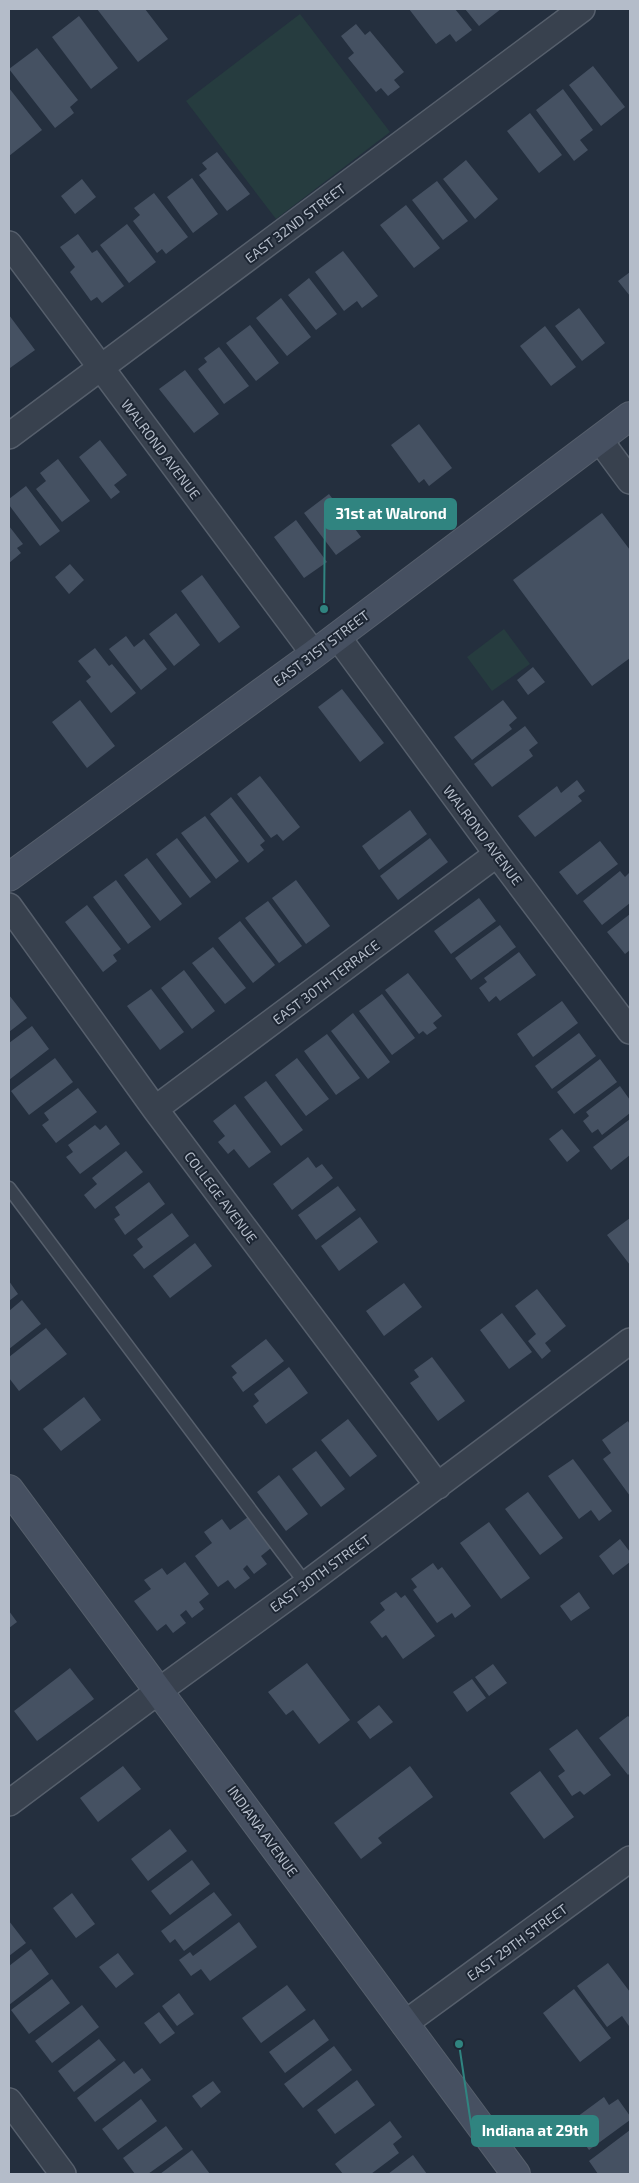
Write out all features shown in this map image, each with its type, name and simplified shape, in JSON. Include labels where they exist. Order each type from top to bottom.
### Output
[{"type":"street","name":"EAST 32ND STREET","points":[[9,436],[582,9]]},
{"type":"street","name":"WALROND AVENUE","points":[[9,244],[314,654]]},
{"type":"street","name":"EAST 31ST STREET","points":[[9,877],[314,654],[630,416]]},
{"type":"street","points":[[599,439],[630,481]]},
{"type":"street","name":"WALROND AVENUE","points":[[337,636],[630,1031]]},
{"type":"street","name":"EAST 30TH TERRACE","points":[[154,1109],[497,854]]},
{"type":"street","name":"COLLEGE AVENUE","points":[[9,906],[154,1109],[438,1486]]},
{"type":"street","name":"EAST 30TH STREET","points":[[9,1803],[438,1486],[630,1341]]},
{"type":"street","name":"INDIANA AVENUE","points":[[9,1489],[160,1690],[516,2174]]},
{"type":"street","name":"EAST 29TH STREET","points":[[404,2024],[630,1859]]},
{"type":"street","points":[[9,2101],[63,2174]]},
{"type":"lane","points":[[9,1188],[306,1584]]},
{"type":"green space","points":[[300,14],[390,132],[276,219],[186,101]]},
{"type":"green space","points":[[504,629],[530,664],[492,691],[467,657]]},
{"type":"building","points":[[97,9],[145,9],[168,39],[138,62]]},
{"type":"building","points":[[409,9],[455,9],[472,30],[456,42],[450,34],[436,44]]},
{"type":"building","points":[[465,9],[501,9],[479,26]]},
{"type":"building","points":[[79,16],[118,68],[91,89],[52,37]]},
{"type":"building","points":[[356,24],[365,35],[370,31],[404,72],[394,80],[400,87],[388,96],[381,88],[376,92],[348,58],[354,53],[341,36]]},
{"type":"building","points":[[37,48],[78,100],[70,107],[74,113],[55,128],[9,69]]},
{"type":"building","points":[[593,66],[625,107],[601,126],[569,85]]},
{"type":"building","points":[[9,88],[42,130],[9,156]]},
{"type":"building","points":[[563,89],[593,130],[580,140],[588,150],[574,161],[536,110]]},
{"type":"building","points":[[530,113],[562,155],[539,173],[507,131]]},
{"type":"building","points":[[217,152],[250,194],[227,211],[199,175],[207,169],[202,163]]},
{"type":"building","points":[[466,160],[498,199],[475,219],[443,179]]},
{"type":"building","points":[[192,178],[218,214],[193,233],[167,197]]},
{"type":"building","points":[[82,179],[96,197],[75,214],[61,196]]},
{"type":"building","points":[[437,181],[468,221],[443,240],[412,200]]},
{"type":"building","points":[[154,193],[188,237],[166,254],[162,249],[157,253],[133,221],[140,215],[134,208]]},
{"type":"building","points":[[406,205],[440,248],[414,268],[380,225]]},
{"type":"building","points":[[127,224],[156,262],[129,283],[100,245]]},
{"type":"building","points":[[78,234],[92,253],[97,250],[124,286],[102,303],[97,297],[91,301],[70,272],[75,267],[60,247]]},
{"type":"building","points":[[343,251],[378,296],[362,308],[357,301],[344,311],[315,272]]},
{"type":"building","points":[[630,272],[630,296],[618,281]]},
{"type":"building","points":[[309,278],[337,314],[316,330],[288,295]]},
{"type":"building","points":[[281,298],[311,337],[287,356],[256,318]]},
{"type":"building","points":[[579,308],[605,343],[582,361],[555,326]]},
{"type":"building","points":[[9,315],[35,350],[10,368],[9,366]]},
{"type":"building","points":[[250,325],[279,363],[256,381],[226,343]]},
{"type":"building","points":[[545,326],[576,367],[551,386],[520,346]]},
{"type":"building","points":[[219,347],[249,386],[224,404],[198,369],[207,362],[204,358]]},
{"type":"building","points":[[185,370],[219,414],[194,433],[159,389]]},
{"type":"building","points":[[419,424],[452,468],[429,486],[424,479],[419,483],[391,445]]},
{"type":"building","points":[[100,440],[127,475],[114,485],[120,492],[111,499],[79,457]]},
{"type":"building","points":[[58,459],[90,501],[62,522],[36,489],[46,481],[40,473]]},
{"type":"building","points":[[26,486],[60,531],[40,546],[9,505],[9,499]]},
{"type":"building","points":[[329,494],[361,537],[336,555],[304,513]]},
{"type":"building","points":[[602,513],[630,550],[630,658],[592,686],[513,580]]},
{"type":"building","points":[[296,520],[327,562],[304,578],[274,537]]},
{"type":"building","points":[[9,526],[23,544],[17,548],[21,553],[9,563]]},
{"type":"building","points":[[70,564],[84,580],[69,594],[55,577]]},
{"type":"building","points":[[202,575],[240,627],[219,643],[181,591]]},
{"type":"building","points":[[176,613],[200,645],[174,666],[149,634]]},
{"type":"building","points":[[126,636],[134,647],[144,639],[167,669],[141,690],[109,649]]},
{"type":"building","points":[[95,648],[109,666],[112,664],[136,693],[111,713],[86,681],[91,677],[78,661]]},
{"type":"building","points":[[533,667],[545,682],[528,695],[517,680]]},
{"type":"building","points":[[342,689],[384,743],[360,762],[318,707]]},
{"type":"building","points":[[80,700],[115,746],[87,768],[52,722]]},
{"type":"building","points":[[503,700],[517,718],[509,725],[512,729],[472,760],[454,737]]},
{"type":"building","points":[[525,726],[538,743],[529,750],[533,756],[492,787],[474,764]]},
{"type":"building","points":[[260,776],[300,827],[283,841],[277,834],[271,838],[237,794]]},
{"type":"building","points":[[577,780],[585,791],[578,796],[582,801],[535,837],[518,816],[557,786],[561,793]]},
{"type":"building","points":[[231,797],[265,841],[260,845],[264,850],[248,863],[210,814]]},
{"type":"building","points":[[410,810],[427,834],[379,870],[362,846]]},
{"type":"building","points":[[205,816],[239,861],[216,879],[181,833]]},
{"type":"building","points":[[177,838],[211,882],[190,898],[156,854]]},
{"type":"building","points":[[430,838],[448,862],[398,900],[380,876]]},
{"type":"building","points":[[600,841],[618,864],[577,895],[559,872]]},
{"type":"building","points":[[147,858],[182,904],[160,921],[124,875]]},
{"type":"building","points":[[620,871],[625,877],[630,874],[630,903],[602,925],[583,901]]},
{"type":"building","points":[[116,880],[151,927],[128,944],[93,897]]},
{"type":"building","points":[[296,880],[330,926],[306,944],[272,898]]},
{"type":"building","points":[[479,898],[496,921],[451,954],[434,931]]},
{"type":"building","points":[[268,901],[302,946],[279,963],[245,918]]},
{"type":"building","points":[[87,905],[121,949],[113,955],[117,961],[103,972],[65,922]]},
{"type":"building","points":[[630,914],[630,950],[625,954],[607,932]]},
{"type":"building","points":[[240,921],[275,965],[253,983],[218,938]]},
{"type":"building","points":[[500,925],[516,947],[471,980],[455,958]]},
{"type":"building","points":[[213,947],[246,988],[225,1004],[192,963]]},
{"type":"building","points":[[519,952],[536,975],[500,1001],[496,996],[489,1002],[479,988],[487,982],[484,978]]},
{"type":"building","points":[[184,970],[215,1011],[192,1029],[161,988]]},
{"type":"building","points":[[408,973],[442,1016],[433,1023],[437,1028],[427,1035],[423,1031],[419,1034],[385,990]]},
{"type":"building","points":[[151,989],[184,1032],[160,1050],[127,1006]]},
{"type":"building","points":[[382,994],[415,1038],[392,1055],[359,1011]]},
{"type":"building","points":[[9,995],[27,1018],[9,1032]]},
{"type":"building","points":[[562,1001],[578,1023],[533,1057],[517,1034]]},
{"type":"building","points":[[353,1013],[390,1062],[368,1079],[331,1031]]},
{"type":"building","points":[[32,1026],[49,1049],[9,1080],[9,1043]]},
{"type":"building","points":[[579,1033],[596,1056],[552,1089],[535,1066]]},
{"type":"building","points":[[327,1034],[360,1078],[336,1095],[304,1051]]},
{"type":"building","points":[[55,1058],[73,1082],[29,1115],[11,1091]]},
{"type":"building","points":[[297,1058],[329,1099],[306,1116],[275,1075]]},
{"type":"building","points":[[600,1059],[617,1082],[574,1114],[557,1092]]},
{"type":"building","points":[[266,1081],[303,1130],[281,1146],[244,1097]]},
{"type":"building","points":[[620,1086],[630,1100],[630,1113],[602,1135],[598,1129],[592,1133],[583,1121],[589,1116],[586,1112]]},
{"type":"building","points":[[78,1088],[97,1112],[56,1143],[42,1125],[49,1120],[44,1113]]},
{"type":"building","points":[[235,1104],[271,1152],[249,1168],[234,1149],[228,1154],[218,1142],[225,1136],[213,1121]]},
{"type":"building","points":[[630,1119],[630,1155],[611,1170],[593,1147]]},
{"type":"building","points":[[95,1125],[100,1130],[106,1125],[120,1144],[80,1174],[66,1157],[73,1152],[68,1145]]},
{"type":"building","points":[[562,1129],[580,1151],[567,1162],[549,1139]]},
{"type":"building","points":[[126,1151],[143,1172],[95,1209],[84,1195],[97,1184],[92,1178]]},
{"type":"building","points":[[308,1157],[316,1168],[322,1164],[333,1178],[292,1210],[273,1184]]},
{"type":"building","points":[[149,1182],[165,1204],[125,1235],[114,1219],[120,1215],[115,1207]]},
{"type":"building","points":[[338,1186],[356,1210],[316,1240],[298,1215]]},
{"type":"building","points":[[172,1213],[189,1236],[144,1269],[133,1255],[143,1247],[137,1239]]},
{"type":"building","points":[[360,1217],[378,1242],[339,1271],[321,1246]]},
{"type":"building","points":[[630,1218],[630,1265],[607,1235]]},
{"type":"building","points":[[195,1243],[212,1266],[170,1298],[153,1276]]},
{"type":"building","points":[[9,1281],[18,1294],[9,1301]]},
{"type":"building","points":[[404,1283],[422,1307],[384,1336],[366,1311]]},
{"type":"building","points":[[537,1289],[566,1326],[545,1343],[551,1351],[542,1359],[528,1341],[536,1334],[515,1306]]},
{"type":"building","points":[[22,1300],[41,1324],[9,1349],[9,1311]]},
{"type":"building","points":[[502,1313],[532,1352],[509,1369],[480,1330]]},
{"type":"building","points":[[46,1328],[67,1354],[19,1391],[9,1378],[9,1357]]},
{"type":"building","points":[[266,1339],[284,1361],[243,1392],[232,1377],[237,1373],[231,1366]]},
{"type":"building","points":[[432,1357],[465,1401],[438,1421],[410,1383],[419,1377],[414,1370]]},
{"type":"building","points":[[289,1367],[308,1393],[266,1424],[253,1406],[259,1401],[254,1394]]},
{"type":"building","points":[[84,1397],[101,1420],[61,1451],[43,1429]]},
{"type":"building","points":[[348,1419],[377,1456],[350,1477],[321,1440]]},
{"type":"building","points":[[628,1421],[630,1425],[630,1496],[603,1459],[611,1453],[602,1440]]},
{"type":"building","points":[[316,1451],[345,1489],[321,1507],[292,1469]]},
{"type":"building","points":[[573,1459],[612,1511],[599,1521],[591,1510],[579,1519],[548,1476]]},
{"type":"building","points":[[279,1475],[308,1514],[286,1531],[257,1492]]},
{"type":"building","points":[[528,1492],[563,1538],[540,1555],[505,1509]]},
{"type":"building","points":[[248,1517],[271,1548],[261,1556],[267,1564],[254,1574],[247,1565],[243,1569],[250,1578],[235,1589],[228,1580],[218,1587],[195,1556],[212,1543],[204,1532],[222,1519],[230,1530]]},
{"type":"building","points":[[489,1522],[530,1578],[501,1599],[460,1543]]},
{"type":"building","points":[[620,1539],[630,1552],[630,1562],[613,1575],[599,1556]]},
{"type":"building","points":[[185,1562],[209,1594],[199,1602],[204,1609],[192,1618],[186,1610],[180,1615],[186,1623],[173,1633],[166,1624],[157,1631],[134,1601],[151,1589],[144,1580],[162,1568],[167,1575]]},
{"type":"building","points":[[433,1563],[438,1570],[442,1567],[471,1606],[455,1618],[452,1613],[437,1623],[413,1590],[417,1587],[411,1579]]},
{"type":"building","points":[[396,1592],[401,1598],[405,1595],[435,1636],[403,1659],[386,1635],[382,1638],[370,1622],[385,1610],[380,1603]]},
{"type":"building","points":[[579,1592],[590,1608],[571,1621],[560,1606]]},
{"type":"building","points":[[9,1611],[17,1622],[9,1628]]},
{"type":"building","points":[[307,1663],[350,1720],[319,1744],[293,1710],[286,1715],[268,1692]]},
{"type":"building","points":[[493,1664],[507,1683],[489,1696],[475,1677]]},
{"type":"building","points":[[70,1668],[94,1699],[37,1741],[14,1711]]},
{"type":"building","points":[[472,1679],[486,1698],[467,1712],[453,1692]]},
{"type":"building","points":[[379,1705],[393,1722],[370,1739],[357,1722]]},
{"type":"building","points":[[628,1716],[630,1718],[630,1773],[628,1775],[599,1738]]},
{"type":"building","points":[[577,1729],[611,1775],[584,1795],[580,1791],[572,1796],[558,1776],[565,1771],[549,1749]]},
{"type":"building","points":[[123,1766],[141,1789],[98,1822],[80,1798]]},
{"type":"building","points":[[410,1766],[433,1797],[378,1838],[382,1843],[361,1859],[334,1823]]},
{"type":"building","points":[[540,1771],[574,1817],[544,1839],[510,1793]]},
{"type":"building","points":[[170,1829],[187,1851],[148,1881],[131,1859]]},
{"type":"building","points":[[192,1860],[210,1884],[170,1915],[151,1891]]},
{"type":"building","points":[[214,1892],[232,1915],[184,1951],[175,1939],[170,1943],[161,1931]]},
{"type":"building","points":[[72,1893],[95,1924],[76,1938],[53,1908]]},
{"type":"building","points":[[9,1921],[26,1943],[9,1956]]},
{"type":"building","points":[[239,1922],[257,1947],[210,1981],[201,1969],[191,1976],[179,1960],[190,1952],[193,1956]]},
{"type":"building","points":[[31,1949],[49,1974],[9,2005],[9,1966]]},
{"type":"building","points":[[118,1953],[134,1974],[116,1988],[99,1967]]},
{"type":"building","points":[[608,1963],[630,1992],[629,2026],[622,2016],[607,2027],[577,1986]]},
{"type":"building","points":[[52,1979],[70,2003],[29,2034],[11,2010]]},
{"type":"building","points":[[287,1985],[306,2010],[261,2043],[242,2018]]},
{"type":"building","points":[[574,1989],[611,2038],[580,2062],[543,2013]]},
{"type":"building","points":[[179,1993],[194,2014],[177,2026],[162,2006]]},
{"type":"building","points":[[82,2005],[99,2027],[52,2063],[35,2041]]},
{"type":"building","points":[[159,2012],[175,2033],[160,2044],[144,2023]]},
{"type":"building","points":[[314,2019],[329,2040],[285,2073],[269,2052]]},
{"type":"building","points":[[99,2039],[116,2060],[74,2092],[58,2071]]},
{"type":"building","points":[[334,2046],[352,2070],[303,2108],[284,2084]]},
{"type":"building","points":[[124,2061],[134,2074],[142,2068],[151,2080],[95,2122],[77,2098]]},
{"type":"building","points":[[357,2080],[375,2105],[335,2134],[317,2110]]},
{"type":"building","points":[[213,2081],[221,2092],[201,2108],[192,2096]]},
{"type":"building","points":[[604,2097],[609,2105],[618,2099],[630,2116],[630,2120],[589,2150],[581,2139],[573,2144],[562,2128]]},
{"type":"building","points":[[141,2099],[157,2121],[118,2150],[102,2129]]},
{"type":"building","points":[[390,2121],[402,2137],[393,2144],[399,2153],[371,2174],[343,2174],[335,2164]]},
{"type":"building","points":[[166,2126],[183,2149],[148,2174],[135,2174],[123,2158]]},
{"type":"building","points":[[630,2130],[630,2174],[598,2174],[589,2161]]},
{"type":"building","points":[[192,2150],[210,2174],[160,2174]]},
{"type":"building","points":[[413,2155],[427,2174],[388,2174]]},
{"type":"place","name":"31st at Walrond","points":[[324,609]]},
{"type":"place","name":"Indiana at 29th","points":[[459,2044]]}]
